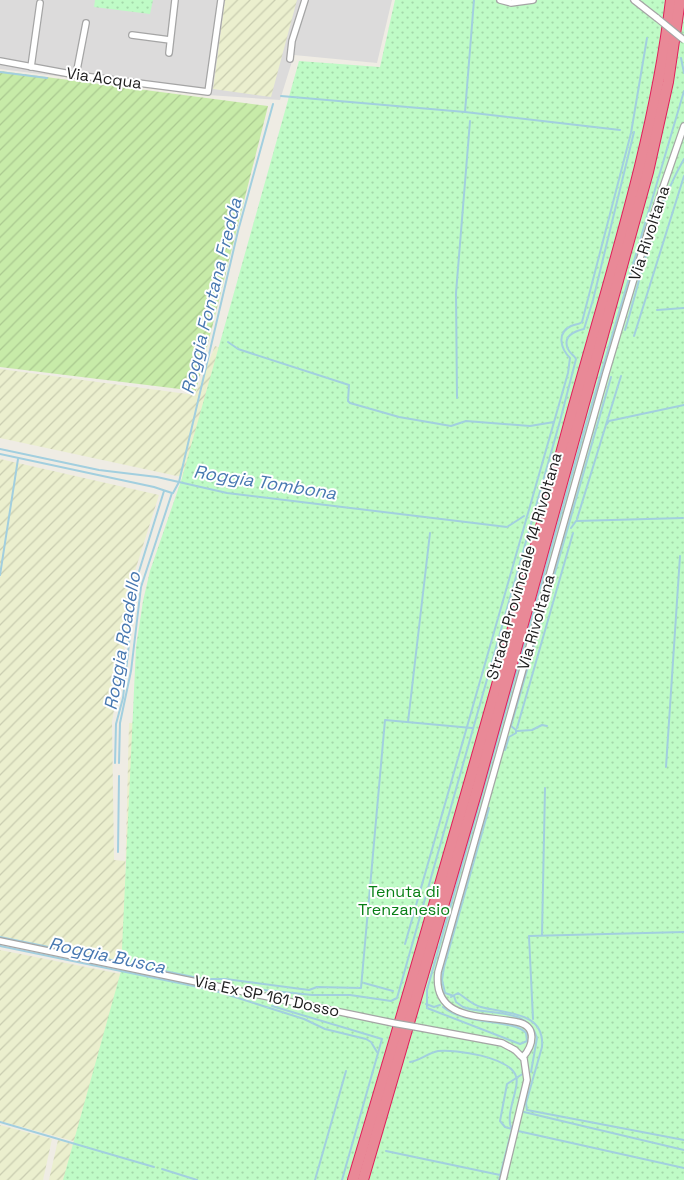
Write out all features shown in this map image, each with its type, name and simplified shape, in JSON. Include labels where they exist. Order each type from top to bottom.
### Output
[{"type":"highway","points":[[617,254],[625,207],[648,108],[665,0]]},
{"type":"highway","name":"Strada Provinciale 14 Rivoltana","points":[[372,1134],[617,254],[648,135],[671,0]]},
{"type":"highway","name":"Strada Provinciale 14 Rivoltana","points":[[372,1134],[480,781],[644,187],[661,117],[680,0]]},
{"type":"highway","points":[[353,1180],[372,1134]]},
{"type":"highway","points":[[363,1180],[372,1134]]},
{"type":"street","points":[[168,53],[175,0]]},
{"type":"street","name":"Via Acqua","points":[[0,61],[76,75],[208,92],[221,0]]},
{"type":"street","points":[[290,59],[292,41],[304,0]]},
{"type":"street","points":[[500,0],[512,3],[533,0]]},
{"type":"street","points":[[634,0],[684,40]]},
{"type":"street","points":[[31,67],[40,3]]},
{"type":"street","points":[[76,75],[86,23]]},
{"type":"street","points":[[132,35],[170,40]]},
{"type":"street","name":"Via Rivoltana","points":[[523,1057],[533,1043],[532,1035],[526,1026],[517,1022],[469,1016],[456,1011],[444,1001],[440,993],[438,970],[625,307],[649,228],[684,126]]},
{"type":"street","name":"Via Ex SP 161 Dosso","points":[[0,941],[416,1028],[502,1043],[523,1057]]},
{"type":"street","points":[[503,1180],[527,1080],[523,1057]]},
{"type":"shaded area","points":[[0,0],[392,0],[377,63],[294,55],[280,100],[208,95],[0,69]]},
{"type":"green space","points":[[95,0],[153,0],[150,14],[94,7]]},
{"type":"green space","points":[[225,0],[297,0],[271,97],[213,89]]},
{"type":"green space","name":"Tenuta di Trenzanesio","points":[[395,0],[684,0],[684,1180],[63,1180],[121,971],[136,647],[150,571],[182,478],[299,61],[380,67]]},
{"type":"green space","points":[[0,71],[268,106],[196,391],[0,367]]},
{"type":"green space","points":[[215,346],[339,395],[447,509],[177,476],[0,438],[0,369],[195,395]]},
{"type":"green space","points":[[0,459],[159,495],[135,571],[133,597],[112,722],[114,860],[125,861],[125,885],[129,723],[464,733],[212,980],[0,937]]},
{"type":"green space","points":[[0,950],[207,991],[154,1163],[0,1121]]},
{"type":"green space","points":[[0,1125],[52,1139],[43,1180],[0,1180]]},
{"type":"green space","points":[[58,1140],[153,1168],[150,1180],[49,1180]]},
{"type":"waterway","points":[[465,112],[474,0]]},
{"type":"waterway","points":[[405,944],[568,373],[570,358],[562,346],[563,333],[571,326],[582,322],[631,133],[647,38]]},
{"type":"waterway","points":[[681,58],[684,73]]},
{"type":"waterway","points":[[0,72],[47,78]]},
{"type":"waterway","points":[[443,1007],[464,1017],[520,1029],[526,1033],[527,1041],[520,1044],[427,1008],[427,990],[585,428],[684,91]]},
{"type":"waterway","points":[[281,96],[465,112],[620,130]]},
{"type":"waterway","name":"Roggia Fontana Fredda","points":[[173,493],[179,482],[238,231],[273,104]]},
{"type":"waterway","points":[[457,398],[456,293],[470,121]]},
{"type":"waterway","points":[[253,989],[312,995],[350,995],[391,1001],[397,998],[560,421],[576,359],[569,351],[568,337],[584,329],[593,300],[634,132]]},
{"type":"waterway","points":[[625,330],[657,221],[684,159]]},
{"type":"waterway","points":[[634,336],[684,176]]},
{"type":"waterway","points":[[657,310],[684,308]]},
{"type":"waterway","points":[[228,342],[238,349],[349,385],[348,401],[350,403],[399,417],[451,426],[466,421],[530,426],[554,422]]},
{"type":"waterway","points":[[577,519],[621,376]]},
{"type":"waterway","points":[[505,750],[509,737],[516,733],[516,730],[511,726],[611,377]]},
{"type":"waterway","points":[[607,424],[609,421],[684,405]]},
{"type":"waterway","name":"Roggia Tombona","points":[[0,449],[99,470],[157,477],[227,493],[507,527],[524,516]]},
{"type":"waterway","name":"Roggia Roadello","points":[[0,454],[154,487],[172,493],[141,587],[131,671],[120,723],[119,763]]},
{"type":"waterway","points":[[0,575],[18,459]]},
{"type":"waterway","points":[[115,763],[116,724],[123,698],[136,581],[164,491]]},
{"type":"waterway","name":"Roggia Tombona","points":[[571,528],[576,521],[683,518]]},
{"type":"waterway","points":[[408,722],[430,533]]},
{"type":"waterway","points":[[517,728],[573,533]]},
{"type":"waterway","points":[[666,767],[680,556]]},
{"type":"waterway","points":[[82,954],[203,979],[226,979],[309,990],[317,987],[361,988],[385,720],[472,728]]},
{"type":"waterway","points":[[517,731],[532,730],[542,725],[547,726]]},
{"type":"waterway","name":"Roggia Roadello","points":[[118,852],[119,776]]},
{"type":"waterway","points":[[542,935],[545,788]]},
{"type":"waterway","points":[[489,808],[442,980],[445,993],[454,996],[456,1002],[463,1007],[516,1017],[525,1021],[532,1028],[537,1038],[531,1072]]},
{"type":"waterway","points":[[533,1019],[529,936],[684,932]]},
{"type":"waterway","points":[[0,937],[73,952]]},
{"type":"waterway","name":"Roggia Busca","points":[[0,946],[208,989]]},
{"type":"waterway","points":[[364,983],[393,991]]},
{"type":"waterway","name":"Roggia Busca","points":[[216,991],[304,1019],[325,1029],[366,1039],[371,1042],[377,1052]]},
{"type":"waterway","points":[[451,997],[458,993],[478,1006],[522,1016],[531,1020],[537,1027],[541,1035],[542,1047],[526,1103],[527,1110],[684,1140]]},
{"type":"waterway","points":[[426,1004],[434,1007],[440,1005]]},
{"type":"waterway","name":"Roggia Busca","points":[[272,1006],[382,1039],[342,1180]]},
{"type":"waterway","points":[[410,1062],[438,1051],[457,1051],[493,1059],[511,1069],[517,1080],[510,1116],[512,1129],[499,1180]]},
{"type":"waterway","points":[[315,1180],[346,1071]]},
{"type":"waterway","points":[[512,1129],[505,1127],[500,1121],[507,1084],[524,1073]]},
{"type":"waterway","points":[[524,1112],[684,1150]]},
{"type":"waterway","points":[[0,1122],[154,1167]]},
{"type":"waterway","points":[[518,1131],[684,1168]]},
{"type":"waterway","points":[[386,1151],[500,1175]]},
{"type":"waterway","points":[[162,1169],[197,1180]]}]
